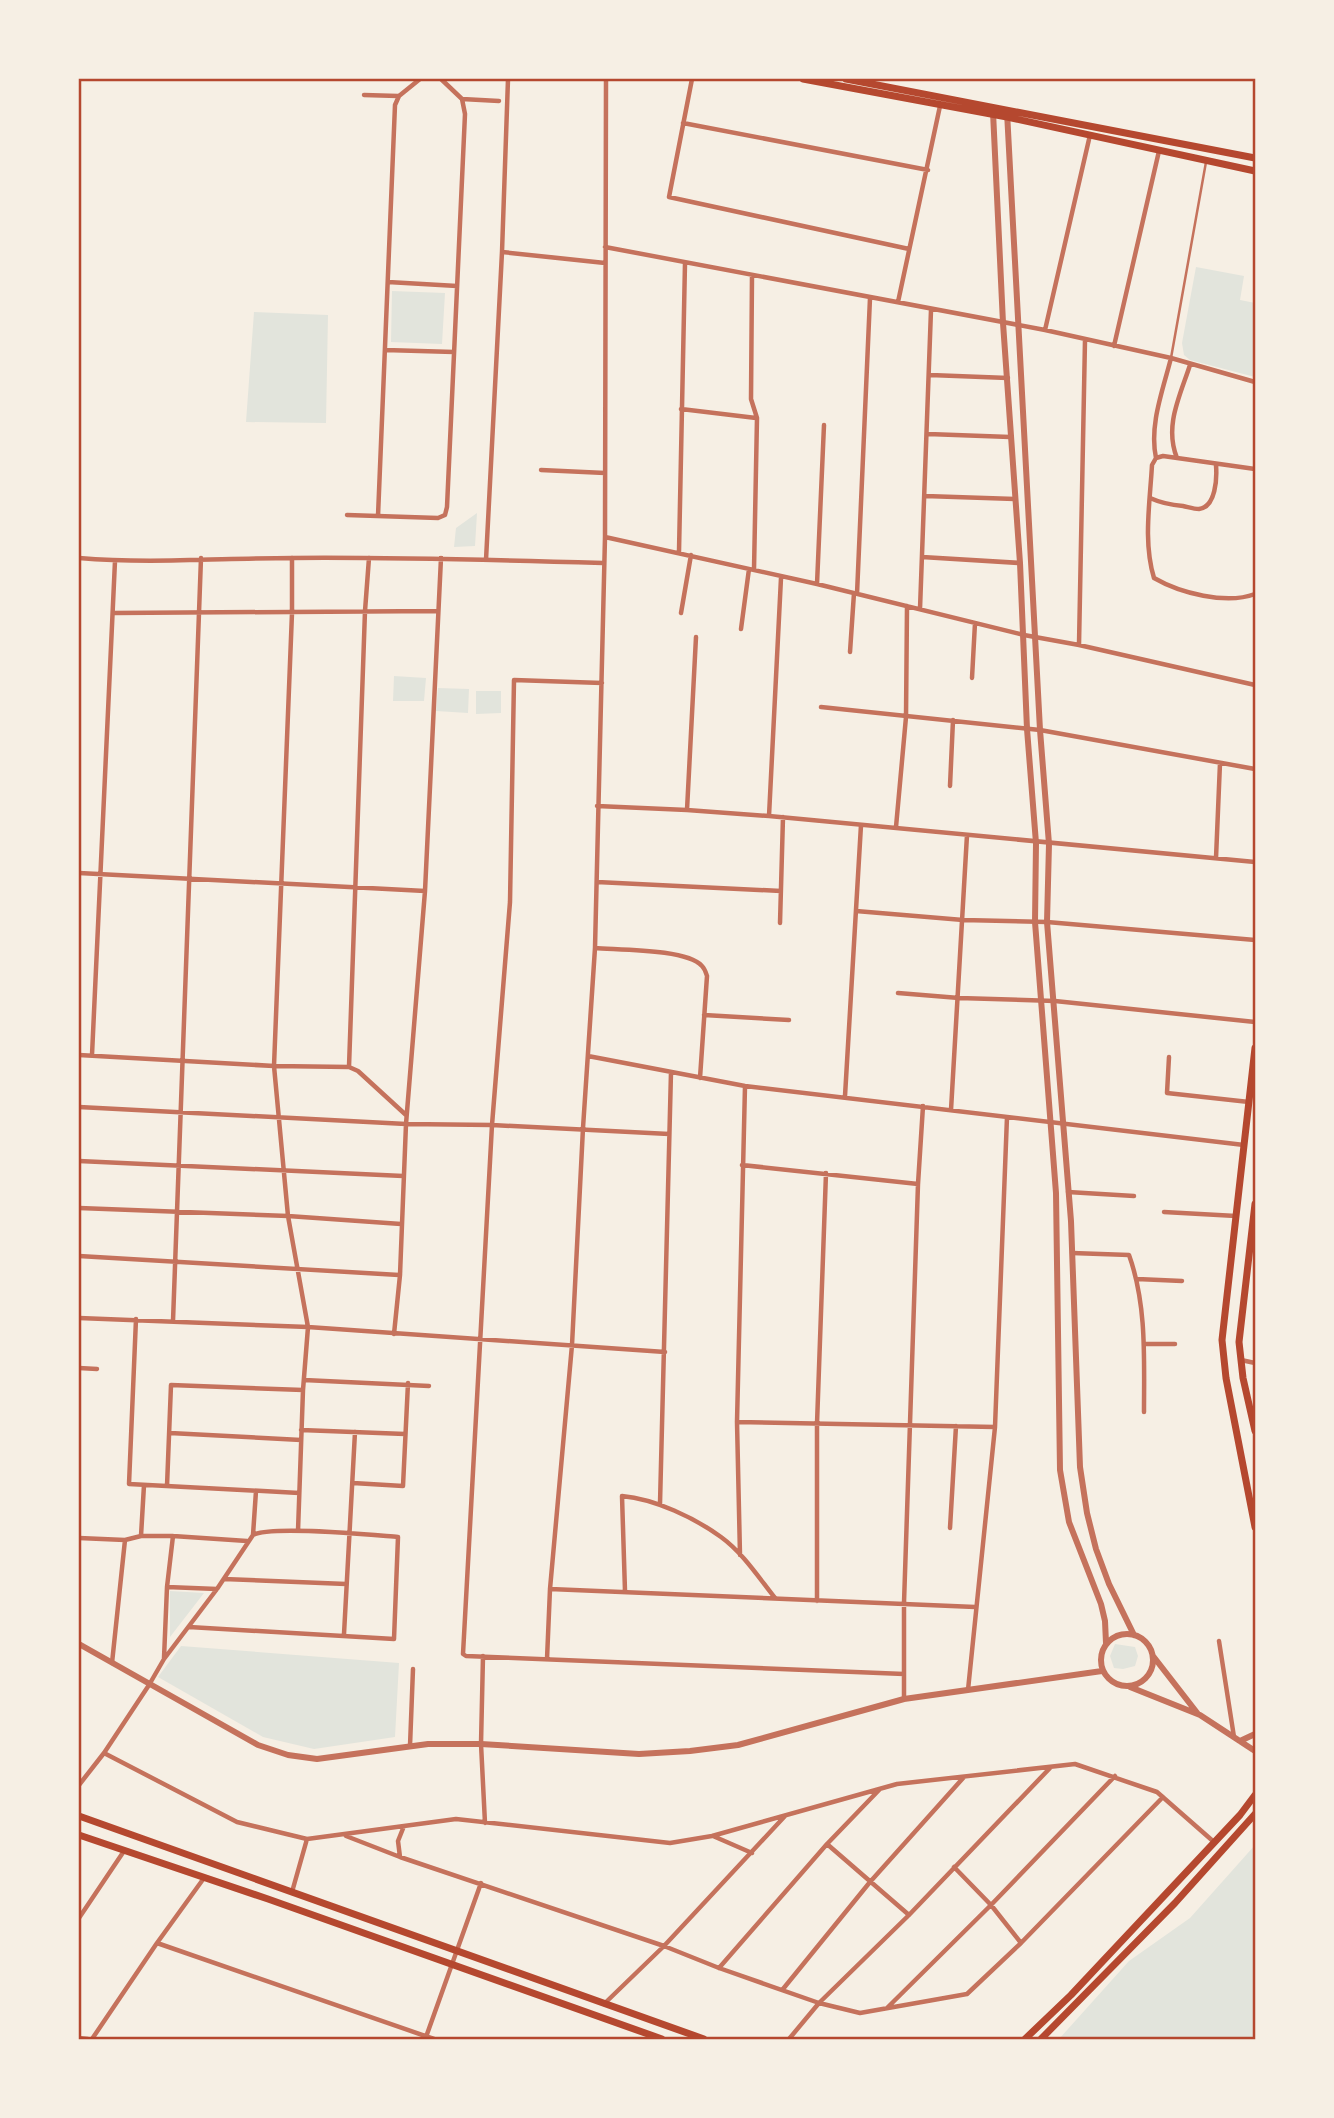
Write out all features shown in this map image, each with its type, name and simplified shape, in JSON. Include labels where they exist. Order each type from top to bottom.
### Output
[{"type":"main road","points":[[803,79],[940,106],[1007,113],[1255,158]]},
{"type":"main road","points":[[846,79],[993,111]]},
{"type":"main road","points":[[1007,113],[1090,135],[1255,171]]},
{"type":"main road","points":[[1255,1048],[1224,1319],[1223,1359],[1255,1527]]},
{"type":"main road","points":[[1237,1204],[1255,1205],[1241,1323],[1240,1360],[1255,1432]]},
{"type":"main road","points":[[1025,2039],[1071,1995],[1240,1815],[1255,1795]]},
{"type":"main road","points":[[1041,2039],[1175,1903],[1255,1814]]},
{"type":"main road","points":[[79,1816],[704,2039]]},
{"type":"main road","points":[[79,1835],[662,2039]]},
{"type":"street","points":[[378,516],[395,105],[399,96],[420,79]]},
{"type":"street","points":[[347,515],[439,518],[445,515],[465,114],[462,99],[441,79]]},
{"type":"street","points":[[486,560],[508,79]]},
{"type":"street","points":[[547,1659],[550,1589],[572,1345],[595,948],[605,537],[606,79]]},
{"type":"street","points":[[692,79],[668,196],[909,249]]},
{"type":"street","points":[[364,95],[399,96]]},
{"type":"street","points":[[462,99],[499,101]]},
{"type":"street","points":[[898,302],[940,106]]},
{"type":"street","points":[[993,111],[1003,323],[1036,843],[1035,922],[1056,1193],[1060,1469],[1069,1522],[1101,1604],[1106,1643]]},
{"type":"street","points":[[1007,113],[1040,730],[1049,844],[1047,922],[1072,1253],[1080,1467],[1087,1513],[1109,1584],[1135,1634]]},
{"type":"street","points":[[683,123],[928,170]]},
{"type":"street","points":[[1045,330],[1090,135]]},
{"type":"street","points":[[1114,346],[1159,151]]},
{"type":"street","points":[[998,207],[1013,206]]},
{"type":"street","points":[[605,247],[1045,330],[1171,358],[1255,382]]},
{"type":"street","points":[[502,252],[605,263]]},
{"type":"street","points":[[679,552],[685,263]]},
{"type":"street","points":[[741,629],[752,569],[757,418],[751,399],[752,275]]},
{"type":"street","points":[[388,282],[457,286]]},
{"type":"street","points":[[850,652],[870,298]]},
{"type":"street","points":[[920,608],[931,310]]},
{"type":"street","points":[[1079,645],[1085,340]]},
{"type":"street","points":[[385,350],[454,352]]},
{"type":"street","points":[[1171,358],[1152,441],[1156,458],[1152,465],[1149,563],[1154,578],[1189,593],[1214,597],[1255,594]]},
{"type":"street","points":[[1177,458],[1171,437],[1172,423],[1190,364]]},
{"type":"street","points":[[930,375],[1008,378]]},
{"type":"street","points":[[681,409],[757,418]]},
{"type":"street","points":[[817,584],[824,425]]},
{"type":"street","points":[[928,434],[1010,437]]},
{"type":"street","points":[[1156,458],[1163,456],[1255,469]]},
{"type":"street","points":[[1150,498],[1160,503],[1199,509],[1206,506],[1211,500],[1217,476],[1216,465]]},
{"type":"street","points":[[541,470],[605,473]]},
{"type":"street","points":[[925,496],[1015,499]]},
{"type":"street","points":[[605,537],[920,608],[1037,638],[1255,685]]},
{"type":"street","points":[[681,613],[691,555]]},
{"type":"street","points":[[922,557],[1020,563]]},
{"type":"street","points":[[79,558],[115,561],[201,558],[442,558],[603,564]]},
{"type":"street","points":[[173,1321],[201,558]]},
{"type":"street","points":[[292,558],[274,1066],[288,1216],[308,1327],[300,1440],[298,1531]]},
{"type":"street","points":[[349,1067],[369,558]]},
{"type":"street","points":[[394,1334],[400,1275],[406,1124],[425,891],[442,558]]},
{"type":"street","points":[[92,1055],[115,561]]},
{"type":"street","points":[[769,816],[781,578]]},
{"type":"street","points":[[896,827],[906,717],[907,606]]},
{"type":"street","points":[[114,613],[438,611]]},
{"type":"street","points":[[972,678],[975,622]]},
{"type":"street","points":[[687,810],[696,637]]},
{"type":"street","points":[[601,683],[514,680],[510,902],[492,1125],[464,1656],[904,1674]]},
{"type":"street","points":[[821,707],[1040,730],[1255,769]]},
{"type":"street","points":[[950,786],[953,720]]},
{"type":"street","points":[[1216,858],[1220,763]]},
{"type":"street","points":[[597,806],[783,817],[1255,862]]},
{"type":"street","points":[[779,923],[783,817]]},
{"type":"street","points":[[845,1096],[861,825]]},
{"type":"street","points":[[951,1110],[967,835]]},
{"type":"street","points":[[79,873],[425,891]]},
{"type":"street","points":[[597,881],[780,891]]},
{"type":"street","points":[[856,911],[963,920],[1047,922],[1255,940]]},
{"type":"street","points":[[595,948],[669,953],[688,958],[702,966],[707,976],[700,1078]]},
{"type":"street","points":[[898,993],[1055,1001],[1255,1022]]},
{"type":"street","points":[[704,1015],[789,1020]]},
{"type":"street","points":[[79,1055],[274,1066],[349,1067],[358,1071],[407,1115]]},
{"type":"street","points":[[588,1056],[745,1086],[1244,1145]]},
{"type":"street","points":[[1169,1057],[1167,1093],[1249,1102]]},
{"type":"street","points":[[660,1504],[671,1072]]},
{"type":"street","points":[[740,1555],[737,1422],[745,1086]]},
{"type":"street","points":[[904,1699],[904,1604],[923,1105]]},
{"type":"street","points":[[79,1107],[669,1134]]},
{"type":"street","points":[[968,1691],[995,1427],[1007,1117]]},
{"type":"street","points":[[79,1161],[403,1175]]},
{"type":"street","points":[[742,1165],[918,1184]]},
{"type":"street","points":[[817,1601],[817,1424],[826,1173]]},
{"type":"street","points":[[1067,1192],[1134,1196]]},
{"type":"street","points":[[79,1208],[177,1210],[401,1224]]},
{"type":"street","points":[[1164,1212],[1236,1216]]},
{"type":"street","points":[[1072,1253],[1129,1255],[1137,1279],[1144,1344],[1144,1412]]},
{"type":"street","points":[[79,1256],[400,1275]]},
{"type":"street","points":[[1137,1279],[1182,1281]]},
{"type":"street","points":[[79,1318],[308,1327],[665,1352]]},
{"type":"street","points":[[136,1319],[129,1484],[299,1493]]},
{"type":"street","points":[[1144,1344],[1175,1344]]},
{"type":"street","points":[[1240,1360],[1255,1363]]},
{"type":"street","points":[[79,1368],[97,1369]]},
{"type":"street","points":[[304,1380],[429,1386]]},
{"type":"street","points":[[353,1483],[403,1486],[408,1383]]},
{"type":"street","points":[[167,1486],[171,1385],[303,1390]]},
{"type":"street","points":[[737,1422],[995,1427]]},
{"type":"street","points":[[950,1528],[956,1426]]},
{"type":"street","points":[[301,1430],[406,1434]]},
{"type":"street","points":[[344,1634],[355,1432]]},
{"type":"street","points":[[170,1433],[300,1440]]},
{"type":"street","points":[[141,1536],[144,1485]]},
{"type":"street","points":[[253,1535],[256,1491]]},
{"type":"street","points":[[625,1592],[622,1496],[660,1504],[722,1537],[775,1599]]},
{"type":"street","points":[[79,1785],[104,1753],[164,1659],[253,1535],[263,1531],[298,1531],[398,1537],[394,1639],[188,1627]]},
{"type":"street","points":[[79,1538],[125,1540],[141,1536],[173,1536],[247,1541]]},
{"type":"street","points":[[164,1659],[167,1587],[173,1536]]},
{"type":"street","points":[[112,1663],[125,1540]]},
{"type":"street","points":[[223,1579],[346,1584]]},
{"type":"street","points":[[167,1587],[216,1589]]},
{"type":"street","points":[[550,1589],[975,1607]]},
{"type":"street","points":[[1153,1656],[1147,1677],[1139,1684],[1128,1686],[1118,1685],[1109,1679],[1102,1671],[1100,1662],[1101,1651],[1114,1636],[1135,1634],[1150,1647],[1153,1656],[1200,1715]]},
{"type":"street","points":[[1219,1640],[1237,1739]]},
{"type":"street","points":[[79,1644],[258,1745],[280,1753],[317,1759],[428,1744],[481,1744],[639,1754],[690,1751],[738,1745],[904,1699],[1102,1671]]},
{"type":"street","points":[[483,1656],[481,1744],[485,1822]]},
{"type":"street","points":[[410,1746],[412,1669]]},
{"type":"street","points":[[1128,1686],[1200,1715],[1255,1751]]},
{"type":"street","points":[[1237,1739],[1255,1734]]},
{"type":"street","points":[[104,1753],[237,1822],[307,1839],[345,1836],[436,1820],[485,1822],[670,1843],[712,1836],[897,1784],[1081,1765],[1157,1792],[1214,1842]]},
{"type":"street","points":[[789,2039],[819,2003],[909,1915],[1051,1768]]},
{"type":"street","points":[[886,2008],[991,1905],[1115,1776]]},
{"type":"street","points":[[783,1989],[870,1882],[964,1777]]},
{"type":"street","points":[[719,1968],[827,1844],[881,1788]]},
{"type":"street","points":[[345,1836],[664,1946],[819,2003],[860,2013],[967,1994],[1021,1943],[1163,1797]]},
{"type":"street","points":[[603,2004],[664,1946],[786,1815]]},
{"type":"street","points":[[400,1857],[398,1841],[404,1826]]},
{"type":"street","points":[[712,1836],[752,1853]]},
{"type":"street","points":[[292,1893],[307,1839]]},
{"type":"street","points":[[827,1844],[909,1915]]},
{"type":"street","points":[[79,1918],[125,1851]]},
{"type":"street","points":[[954,1867],[991,1905],[1021,1943]]},
{"type":"street","points":[[79,2038],[90,2039],[204,1878]]},
{"type":"street","points":[[425,2038],[481,1883]]},
{"type":"street","points":[[156,1943],[434,2039]]},
{"type":"lane","points":[[1171,358],[1206,162]]},
{"type":"shaded area","points":[[1196,267],[1244,276],[1240,300],[1255,303],[1255,377],[1190,360],[1184,355],[1182,343]]},
{"type":"shaded area","points":[[392,291],[445,293],[442,344],[391,342]]},
{"type":"shaded area","points":[[254,312],[328,315],[326,423],[246,422]]},
{"type":"shaded area","points":[[477,513],[475,546],[454,547],[456,528]]},
{"type":"shaded area","points":[[394,676],[426,678],[424,701],[393,701]]},
{"type":"shaded area","points":[[438,688],[469,689],[468,713],[436,711]]},
{"type":"shaded area","points":[[476,691],[501,691],[501,713],[476,714]]},
{"type":"shaded area","points":[[170,1591],[204,1593],[170,1637]]},
{"type":"shaded area","points":[[1115,1644],[1135,1647],[1138,1656],[1135,1666],[1114,1668],[1110,1656]]},
{"type":"shaded area","points":[[181,1646],[399,1663],[395,1737],[314,1749],[263,1737],[158,1677]]},
{"type":"shaded area","points":[[1255,1845],[1255,2039],[1059,2039],[1129,1961],[1190,1918]]}]
